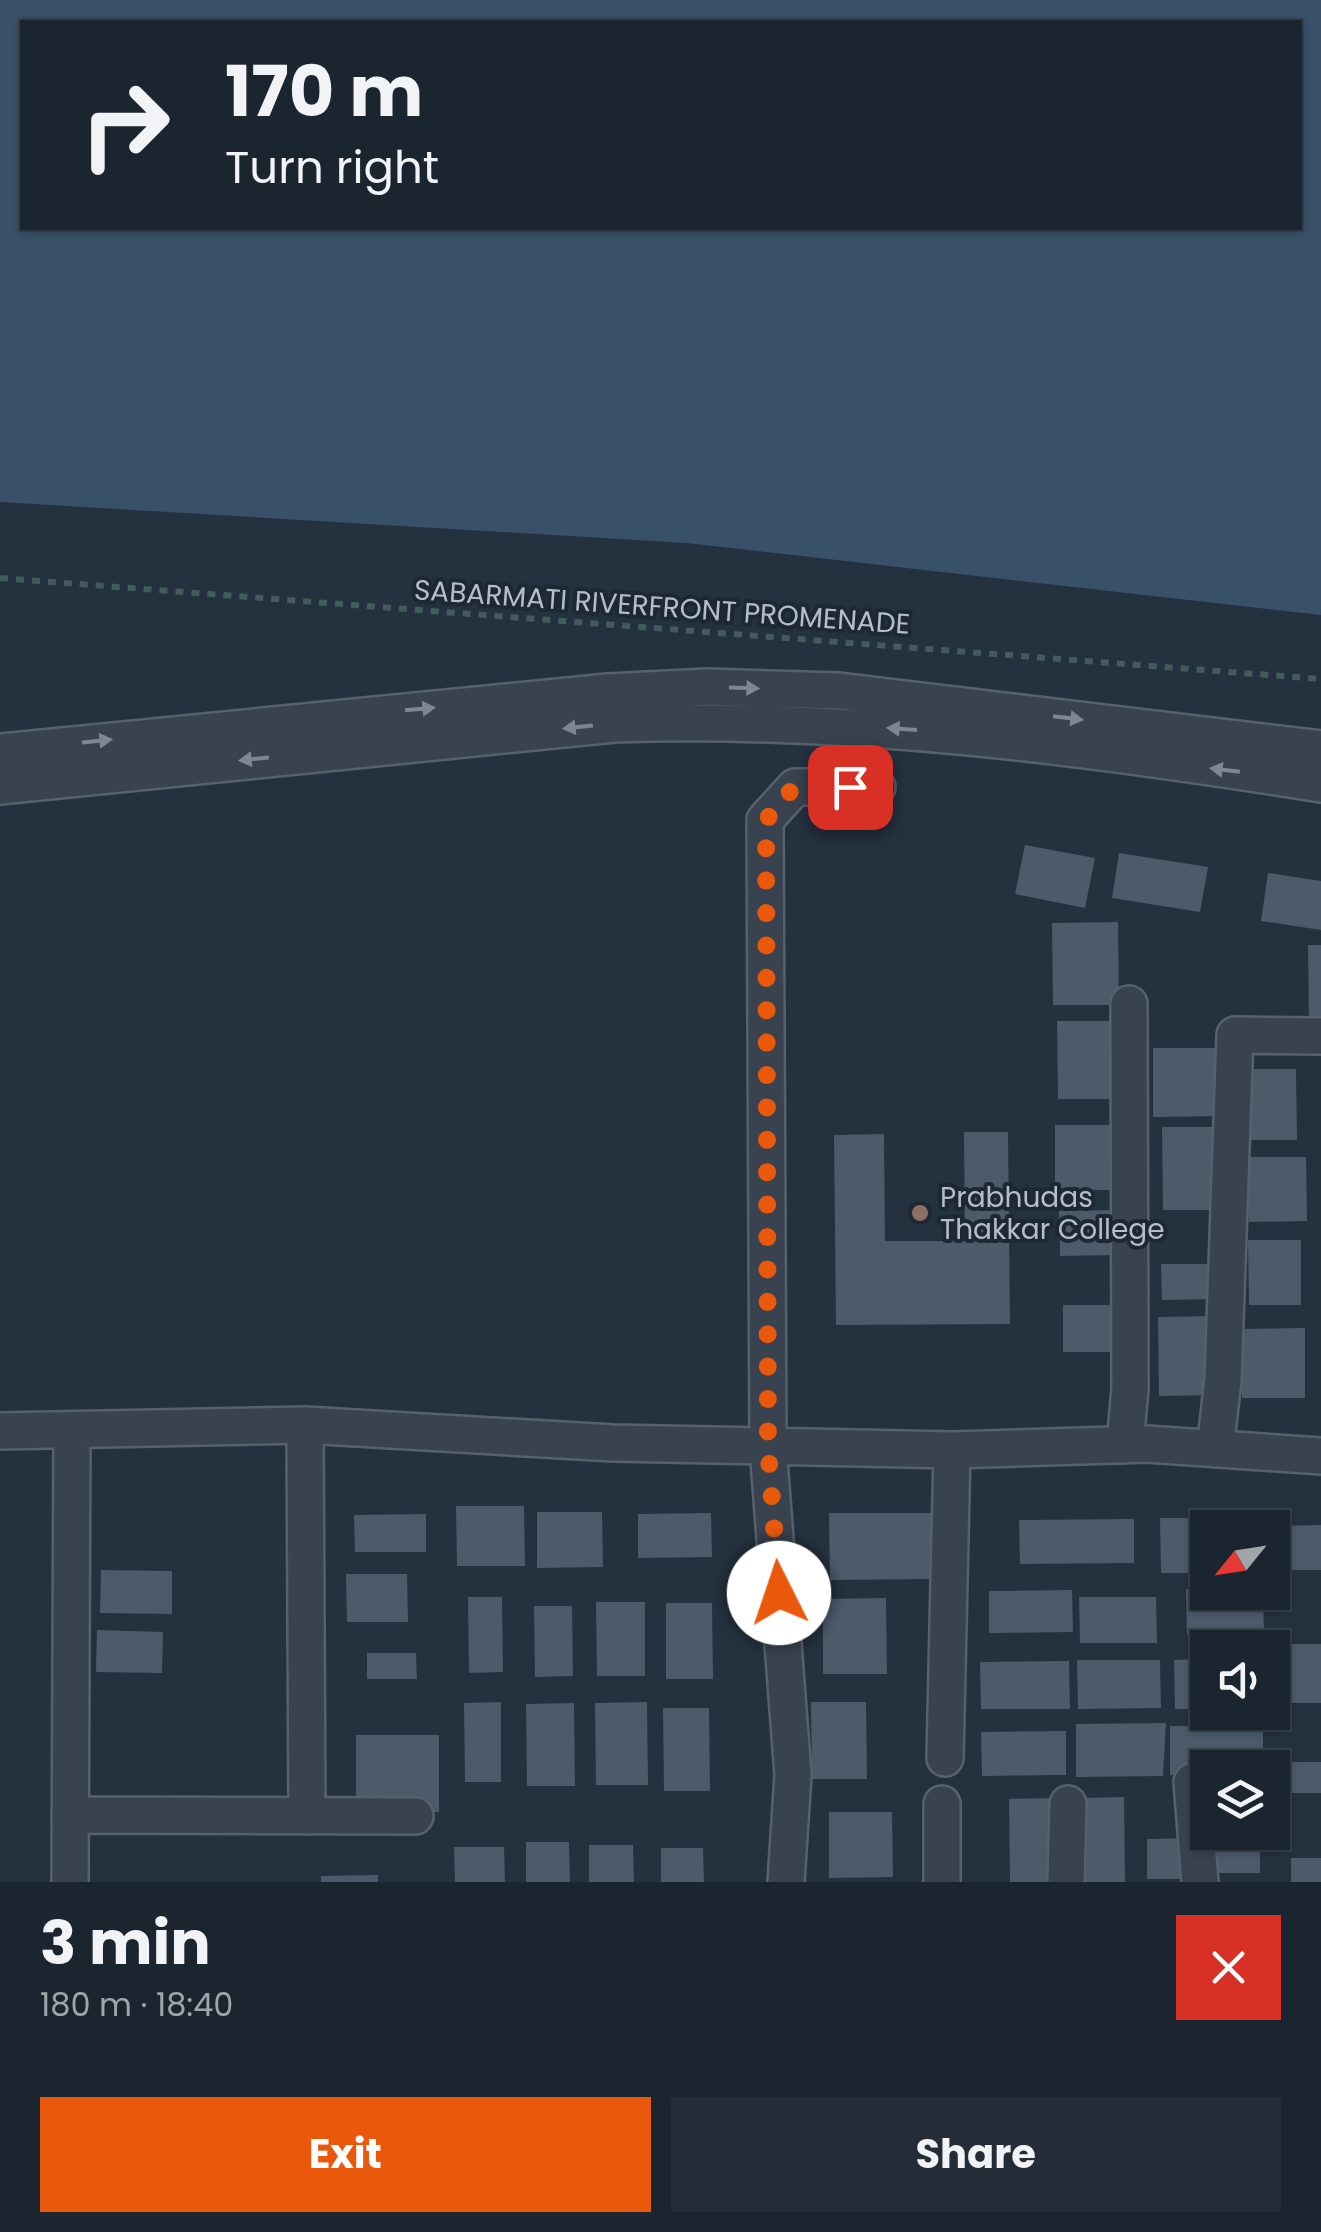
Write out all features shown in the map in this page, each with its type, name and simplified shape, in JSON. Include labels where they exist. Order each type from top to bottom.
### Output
[{"type":"street","points":[[0,752],[589,694],[707,687],[839,691],[1321,749]]},
{"type":"street","points":[[0,786],[614,724],[709,721],[931,732],[1321,784]]},
{"type":"street","points":[[786,1882],[793,1775],[768,1447],[766,820],[794,787],[877,787]]},
{"type":"street","points":[[1125,1445],[1130,1388],[1130,1004]]},
{"type":"street","points":[[1215,1449],[1223,1380],[1235,1036],[1321,1036]]},
{"type":"street","points":[[305,1425],[307,1816]]},
{"type":"street","points":[[0,1431],[305,1425],[768,1447],[952,1450],[1125,1445],[1321,1456]]},
{"type":"street","points":[[70,1882],[72,1430]]},
{"type":"street","points":[[945,1758],[952,1450]]},
{"type":"street","points":[[942,1804],[942,1882]]},
{"type":"street","points":[[1066,1882],[1068,1804]]},
{"type":"street","points":[[70,1814],[415,1816]]},
{"type":"street","points":[[1197,1850],[1200,1882]]},
{"type":"path","name":"SABARMATI RIVERFRONT PROMENADE","points":[[0,578],[1321,679]]},
{"type":"water","points":[[0,0],[1321,0],[1321,615],[686,543],[0,502]]},
{"type":"building","points":[[1025,845],[1095,858],[1085,908],[1015,894]]},
{"type":"building","points":[[1119,853],[1208,867],[1200,912],[1112,898]]},
{"type":"building","points":[[1268,873],[1321,881],[1321,930],[1261,921]]},
{"type":"building","points":[[1118,922],[1119,1005],[1053,1005],[1052,923]]},
{"type":"building","points":[[1308,945],[1321,945],[1321,1024],[1309,1024]]},
{"type":"building","points":[[1057,1021],[1113,1021],[1114,1099],[1058,1099]]},
{"type":"building","points":[[1153,1048],[1227,1048],[1228,1116],[1153,1117]]},
{"type":"building","points":[[1247,1069],[1296,1069],[1297,1140],[1248,1140]]},
{"type":"building","points":[[1055,1125],[1115,1125],[1116,1190],[1055,1190]]},
{"type":"building","points":[[1162,1127],[1219,1127],[1220,1210],[1163,1210]]},
{"type":"building","points":[[964,1132],[1008,1132],[1010,1324],[836,1325],[834,1135],[884,1134],[885,1241],[965,1241]]},
{"type":"building","points":[[1248,1157],[1306,1157],[1307,1221],[1249,1222]]},
{"type":"building","points":[[1117,1210],[1118,1255],[1060,1256],[1059,1211]]},
{"type":"building","points":[[1248,1240],[1301,1240],[1301,1305],[1249,1305]]},
{"type":"building","points":[[1161,1264],[1221,1264],[1221,1299],[1162,1300]]},
{"type":"building","points":[[1063,1305],[1124,1305],[1124,1352],[1063,1352]]},
{"type":"building","points":[[1219,1316],[1220,1395],[1159,1396],[1158,1317]]},
{"type":"building","points":[[1305,1328],[1305,1398],[1242,1398],[1242,1329]]},
{"type":"building","points":[[456,1506],[524,1506],[525,1566],[457,1566]]},
{"type":"building","points":[[537,1512],[602,1512],[603,1567],[537,1568]]},
{"type":"building","points":[[711,1513],[712,1557],[638,1558],[638,1514]]},
{"type":"building","points":[[829,1513],[931,1513],[932,1579],[830,1580]]},
{"type":"building","points":[[426,1514],[426,1552],[355,1552],[354,1515]]},
{"type":"building","points":[[1160,1518],[1190,1518],[1190,1573],[1161,1573]]},
{"type":"building","points":[[1134,1519],[1134,1563],[1020,1564],[1019,1520]]},
{"type":"building","points":[[1321,1525],[1321,1570],[1290,1570],[1290,1526]]},
{"type":"building","points":[[101,1570],[172,1571],[172,1614],[100,1613]]},
{"type":"building","points":[[346,1574],[407,1574],[408,1622],[347,1622]]},
{"type":"building","points":[[1186,1589],[1190,1589],[1190,1610],[1263,1610],[1264,1630],[1190,1630],[1187,1635]]},
{"type":"building","points":[[1072,1590],[1073,1632],[989,1633],[989,1591]]},
{"type":"building","points":[[468,1597],[502,1597],[503,1672],[469,1673]]},
{"type":"building","points":[[1079,1597],[1156,1597],[1157,1643],[1080,1643]]},
{"type":"building","points":[[886,1598],[887,1674],[823,1674],[823,1599]]},
{"type":"building","points":[[596,1602],[645,1602],[645,1676],[597,1676]]},
{"type":"building","points":[[666,1603],[712,1603],[713,1679],[666,1679]]},
{"type":"building","points":[[534,1606],[572,1606],[573,1676],[535,1677]]},
{"type":"building","points":[[97,1630],[163,1632],[162,1673],[96,1672]]},
{"type":"building","points":[[1290,1644],[1321,1644],[1321,1703],[1290,1703]]},
{"type":"building","points":[[367,1653],[416,1653],[417,1679],[367,1679]]},
{"type":"building","points":[[1077,1660],[1160,1660],[1161,1708],[1078,1709]]},
{"type":"building","points":[[1174,1660],[1190,1660],[1190,1709],[1175,1709]]},
{"type":"building","points":[[1069,1661],[1070,1709],[981,1709],[980,1662]]},
{"type":"building","points":[[501,1702],[501,1782],[465,1782],[464,1703]]},
{"type":"building","points":[[647,1702],[648,1785],[596,1785],[595,1703]]},
{"type":"building","points":[[811,1702],[866,1702],[867,1779],[812,1779]]},
{"type":"building","points":[[574,1703],[575,1786],[527,1786],[526,1704]]},
{"type":"building","points":[[663,1708],[709,1708],[710,1791],[664,1791]]},
{"type":"building","points":[[1166,1723],[1163,1776],[1076,1777],[1076,1724]]},
{"type":"building","points":[[1170,1726],[1190,1726],[1190,1730],[1263,1730],[1263,1750],[1190,1750],[1190,1775],[1170,1775]]},
{"type":"building","points":[[1066,1731],[1066,1775],[982,1776],[981,1732]]},
{"type":"building","points":[[356,1735],[439,1735],[439,1812],[356,1813]]},
{"type":"building","points":[[1290,1762],[1321,1762],[1321,1793],[1290,1793]]},
{"type":"building","points":[[1124,1797],[1125,1882],[1082,1882],[1081,1798]]},
{"type":"building","points":[[1060,1798],[1061,1882],[1010,1882],[1009,1799]]},
{"type":"building","points":[[829,1812],[892,1812],[893,1877],[829,1878]]},
{"type":"building","points":[[1190,1838],[1190,1850],[1197,1850],[1198,1879],[1147,1879],[1147,1839]]},
{"type":"building","points":[[526,1842],[569,1842],[570,1882],[526,1882]]},
{"type":"building","points":[[589,1845],[633,1845],[634,1882],[589,1882]]},
{"type":"building","points":[[454,1847],[504,1847],[505,1882],[455,1882]]},
{"type":"building","points":[[661,1848],[703,1848],[704,1882],[661,1882]]},
{"type":"building","points":[[1217,1850],[1260,1850],[1260,1873],[1218,1873]]},
{"type":"building","points":[[1291,1858],[1321,1858],[1321,1882],[1291,1882]]},
{"type":"building","points":[[378,1875],[378,1882],[321,1882],[321,1876]]},
{"type":"place","name":"Prabhudas Thakkar College","points":[[920,1213]]},
{"type":"route","points":[[779,1593],[768,1447],[766,820],[794,787],[850,787]]}]
